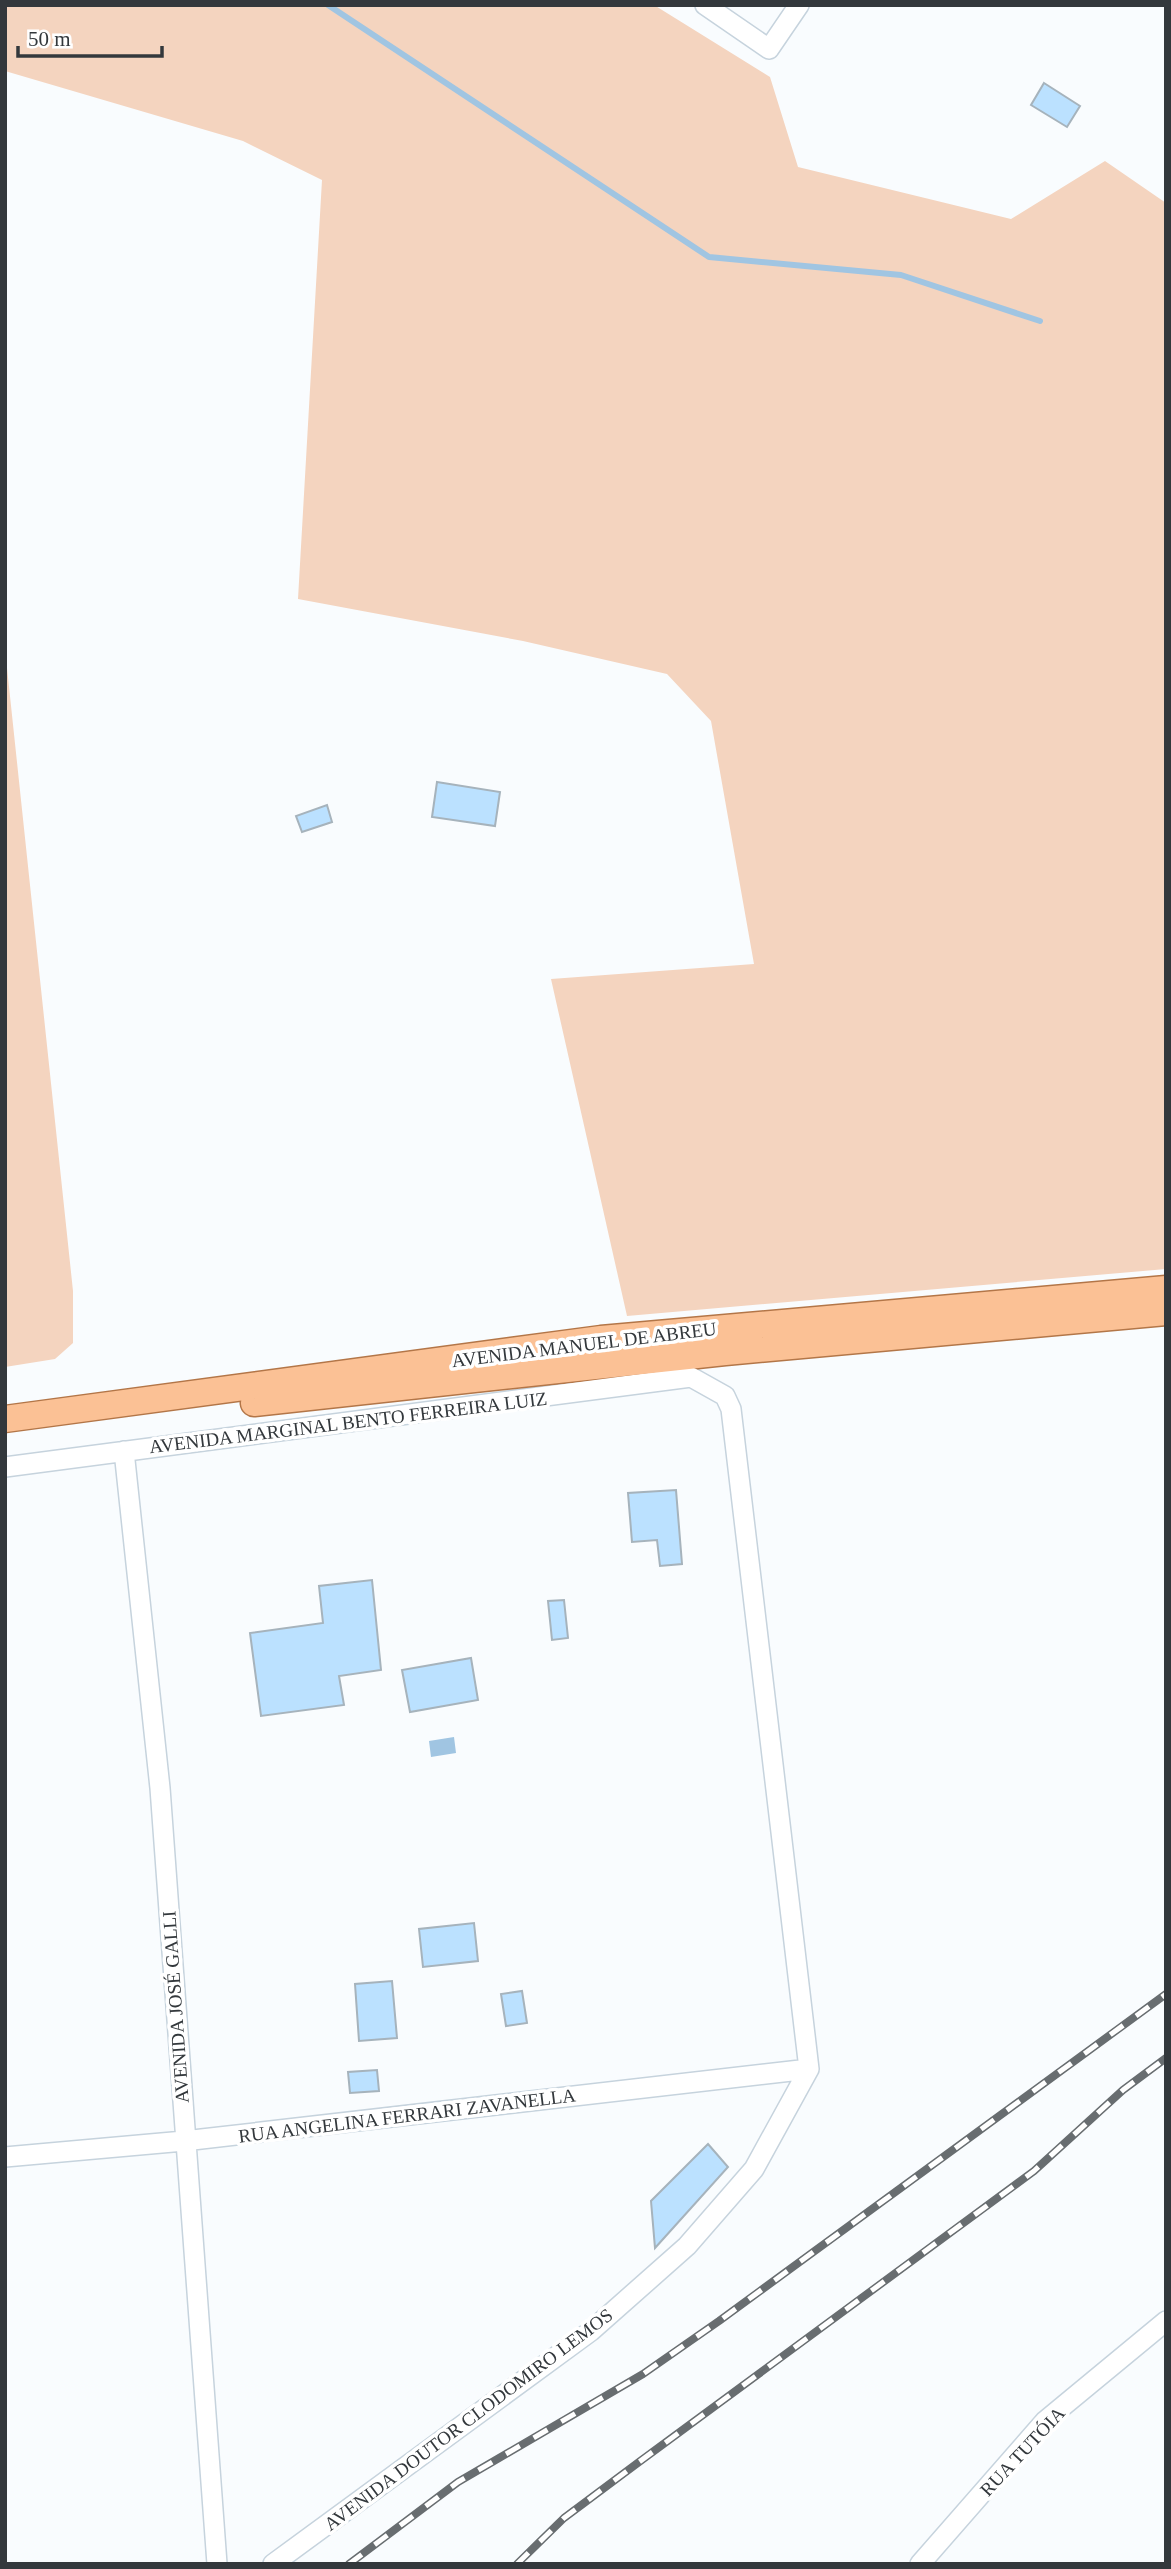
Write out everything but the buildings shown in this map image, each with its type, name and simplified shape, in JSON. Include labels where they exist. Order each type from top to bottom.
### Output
[{"type":"main road","name":"AVENIDA MANUEL DE ABREU","points":[[5,1419],[600,1339],[1166,1289]]},
{"type":"main road","name":"AVENIDA MANUEL DE ABREU","points":[[5,1434],[140,1416],[724,1352],[1166,1312]]},
{"type":"street","points":[[705,5],[769,49],[799,5]]},
{"type":"street","name":"AVENIDA MARGINAL BENTO FERREIRA LUIZ","points":[[5,1467],[691,1377],[725,1396],[731,1409],[809,2069]]},
{"type":"street","name":"AVENIDA JOSÉ GALLI","points":[[124,1451],[160,1788],[217,2564]]},
{"type":"street","name":"RUA ANGELINA FERRARI ZAVANELLA","points":[[5,2157],[184,2141],[809,2069]]},
{"type":"street","name":"AVENIDA DOUTOR CLODOMIRO LEMOS","points":[[273,2564],[591,2332],[687,2246],[754,2169],[809,2069]]},
{"type":"street","name":"RUA TUTÓIA","points":[[920,2564],[1045,2421],[1166,2321]]},
{"type":"shaded area","points":[[5,5],[654,5],[770,77],[798,167],[1011,219],[1105,161],[1166,203],[1166,1269],[627,1316],[551,979],[754,964],[711,721],[667,674],[523,641],[298,599],[322,180],[243,141],[5,71]]},
{"type":"shaded area","points":[[5,649],[73,1291],[73,1343],[55,1359],[5,1367]]},
{"type":"water","points":[[454,1737],[456,1753],[431,1757],[429,1741]]},
{"type":"waterway","points":[[328,5],[709,257],[901,275],[1040,321]]},
{"type":"railway","points":[[349,2564],[458,2482],[643,2374],[719,2321],[1166,1994]]},
{"type":"railway","points":[[517,2564],[564,2518],[1034,2171],[1123,2090],[1166,2058]]}]
